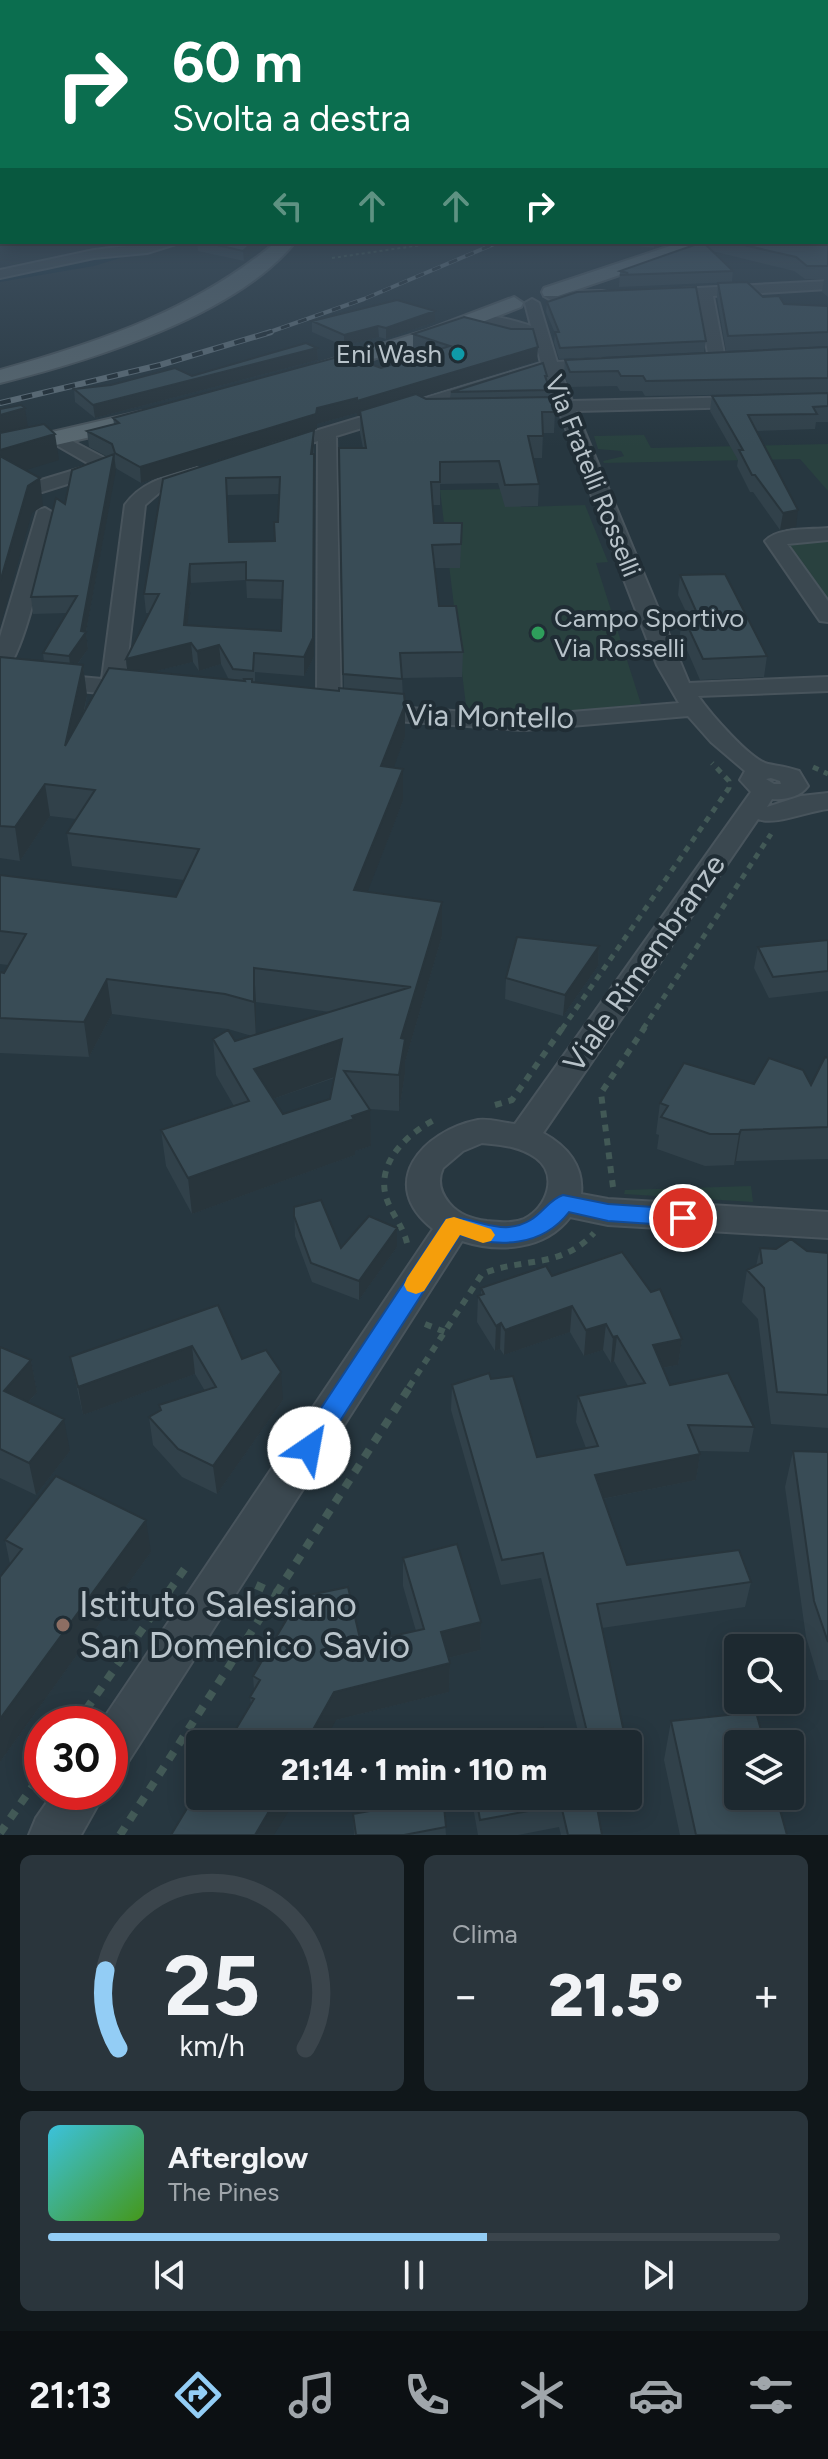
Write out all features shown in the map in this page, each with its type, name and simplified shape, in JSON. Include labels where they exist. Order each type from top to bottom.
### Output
[{"type":"main road","points":[[0,377],[124,338],[198,307],[234,287],[248,275]]},
{"type":"main road","points":[[293,378],[469,321],[522,294],[593,275]]},
{"type":"main road","points":[[0,451],[168,412]]},
{"type":"street","points":[[643,294],[780,293],[828,285]]},
{"type":"street","points":[[705,292],[717,359]]},
{"type":"street","points":[[522,294],[612,295]]},
{"type":"street","name":"Via Fratelli Rosselli","points":[[522,294],[563,409],[687,699],[763,781]]},
{"type":"street","points":[[469,321],[508,323],[538,333]]},
{"type":"street","points":[[267,452],[550,366],[611,364]]},
{"type":"street","points":[[563,409],[766,401]]},
{"type":"street","points":[[394,413],[457,412]]},
{"type":"street","points":[[327,433],[329,708]]},
{"type":"street","points":[[35,488],[106,466],[57,438]]},
{"type":"street","points":[[113,687],[135,505],[149,490],[222,466]]},
{"type":"street","points":[[0,664],[17,622],[45,514]]},
{"type":"street","points":[[828,534],[775,541],[828,616]]},
{"type":"street","points":[[0,676],[159,692]]},
{"type":"street","name":"Via Montello","points":[[298,705],[424,718],[524,723],[687,699],[828,684]]},
{"type":"street","points":[[763,781],[780,793],[795,786],[828,792]]},
{"type":"street","name":"Viale Rimembranze","points":[[524,1136],[738,828],[763,781]]},
{"type":"street","points":[[738,828],[777,811],[828,801]]},
{"type":"street","points":[[481,1131],[524,1136],[557,1157],[566,1172],[568,1188],[563,1203],[552,1218],[542,1224],[511,1235],[486,1235],[454,1225],[430,1205],[423,1189],[423,1173],[430,1158],[443,1145],[481,1131]]},
{"type":"street","points":[[563,1203],[608,1212],[828,1225]]},
{"type":"street","points":[[128,1722],[454,1225]]},
{"type":"street","points":[[53,1835],[70,1810]]},
{"type":"path","points":[[120,1835],[482,1274],[492,1268],[534,1264],[573,1251],[591,1238],[608,1212],[613,1191],[612,1161],[601,1093],[772,833],[779,828]]},
{"type":"path","points":[[0,1833],[24,1799]]},
{"type":"green space","points":[[644,435],[651,448],[828,444],[828,491],[800,459],[604,463],[624,456],[621,451],[598,449],[594,436]]},
{"type":"green space","name":"Campo Sportivo Via Rosselli","points":[[517,489],[521,507],[585,505],[608,562],[596,563],[641,704],[563,712],[467,714],[440,490]]},
{"type":"green space","points":[[828,537],[828,607],[781,542]]},
{"type":"green space","points":[[751,1186],[753,1202],[624,1194],[625,1190]]},
{"type":"building","points":[[747,282],[763,297],[779,296],[784,304],[828,306],[828,332],[728,336],[718,283]]},
{"type":"building","points":[[696,287],[706,341],[560,348],[555,332],[559,332],[547,302],[577,292]]},
{"type":"building","points":[[397,300],[435,311],[386,328],[378,326],[344,335],[312,321]]},
{"type":"building","points":[[464,317],[511,329],[533,329],[538,347],[357,401],[357,398],[317,408],[316,414],[140,467],[115,453],[112,444],[87,431],[119,423],[113,418],[345,355],[381,368],[450,346],[413,334]]},
{"type":"building","points":[[306,343],[317,348],[93,405],[74,389],[111,385],[175,368],[192,376]]},
{"type":"building","points":[[828,347],[828,378],[646,381],[643,376],[621,376],[618,371],[570,372],[565,360]]},
{"type":"building","points":[[543,363],[550,390],[451,392]]},
{"type":"building","points":[[828,393],[828,406],[813,407],[817,414],[748,415],[798,510],[783,513],[752,475],[739,450],[743,450],[712,396]]},
{"type":"building","points":[[416,394],[426,399],[550,397],[555,412],[542,412],[543,436],[528,436],[539,484],[505,485],[499,461],[440,462],[440,482],[431,482],[434,523],[462,523],[461,544],[432,545],[439,606],[456,606],[463,652],[400,653],[402,679],[343,674],[339,448],[366,448],[360,411]]},
{"type":"building","points":[[21,405],[25,408],[0,415],[0,409]]},
{"type":"building","points":[[44,424],[55,434],[0,450],[0,433]]},
{"type":"building","points":[[314,430],[311,454],[314,454],[313,638],[304,657],[254,653],[253,671],[233,669],[219,645],[197,651],[191,643],[126,659],[159,594],[144,594],[163,479]],"holes":[[[280,477],[278,522],[274,522],[275,541],[229,542],[226,478]],[[246,562],[246,580],[283,581],[281,631],[184,625],[190,564]]]},
{"type":"building","points":[[114,454],[81,631],[86,632],[69,656],[43,653],[77,596],[31,597],[56,498],[65,504],[72,470]]},
{"type":"building","points":[[0,456],[40,478],[28,486],[0,582]]},
{"type":"building","points":[[725,574],[767,656],[703,659],[682,614],[697,613],[680,575]]},
{"type":"building","points":[[0,657],[83,665],[65,746],[109,668],[245,681],[252,679],[252,682],[339,691],[339,688],[404,694],[405,705],[381,766],[403,769],[354,890],[442,902],[401,1038],[405,1039],[399,1075],[344,1071],[370,1110],[352,1116],[354,1119],[188,1178],[161,1130],[249,1101],[213,1039],[228,1030],[235,1041],[411,987],[254,968],[254,1002],[225,994],[107,979],[84,1022],[0,1018],[0,972],[4,973],[26,934],[0,931],[0,875],[176,897],[199,849],[67,833],[95,790],[45,784],[15,827],[0,826]],"holes":[[[342,1039],[330,1099],[283,1114],[254,1069]]]},
{"type":"building","points":[[517,937],[599,946],[565,995],[506,978]]},
{"type":"building","points":[[828,940],[828,971],[773,977],[758,947]]},
{"type":"building","points":[[825,1057],[828,1058],[828,1127],[710,1134],[661,1117],[668,1106],[660,1103],[684,1063],[754,1084],[769,1058],[803,1070],[811,1085]]},
{"type":"building","points":[[321,1200],[341,1248],[369,1216],[397,1228],[359,1281],[311,1263],[294,1216],[294,1207]]},
{"type":"building","points":[[791,1239],[807,1251],[828,1253],[828,1395],[777,1392],[764,1288],[747,1270],[762,1263],[760,1248],[776,1249]]},
{"type":"building","points":[[622,1252],[651,1292],[660,1289],[682,1339],[653,1345],[670,1385],[728,1373],[754,1427],[688,1425],[700,1454],[595,1475],[627,1565],[739,1550],[751,1582],[597,1604],[623,1730],[587,1730],[543,1553],[502,1560],[452,1385],[489,1373],[491,1379],[513,1376],[537,1457],[598,1446],[578,1396],[645,1383],[617,1336],[613,1337],[606,1324],[586,1330],[572,1306],[505,1330],[501,1323],[496,1326],[478,1296],[484,1294],[481,1288],[546,1266],[552,1276]]},
{"type":"building","points":[[218,1305],[242,1359],[266,1350],[281,1372],[213,1466],[178,1449],[149,1417],[161,1410],[159,1405],[216,1387],[192,1346],[78,1387],[70,1357]]},
{"type":"building","points":[[0,1347],[31,1360],[4,1391],[64,1419],[29,1463],[0,1449]]},
{"type":"building","points":[[793,1451],[828,1452],[828,1642],[814,1601]]},
{"type":"building","points":[[56,1476],[146,1520],[0,1719],[0,1577],[22,1549],[5,1540]]},
{"type":"building","points":[[457,1544],[481,1622],[441,1632],[450,1663],[334,1692],[313,1730],[235,1730],[254,1699],[250,1697],[260,1680],[253,1676],[300,1597],[348,1587],[361,1643],[424,1629],[403,1558]]},
{"type":"building","points":[[757,1714],[761,1730],[724,1730],[724,1810],[780,1810],[787,1835],[696,1835],[671,1721]]},
{"type":"building","points":[[186,1810],[270,1810],[255,1835],[171,1835]]},
{"type":"building","points":[[375,1810],[444,1810],[446,1827],[404,1835],[356,1835],[353,1814]]},
{"type":"building","points":[[478,1810],[534,1810],[480,1820]]},
{"type":"building","points":[[562,1810],[598,1810],[602,1835],[568,1835]]},
{"type":"waterway","points":[[0,278],[20,275]]},
{"type":"railway","points":[[264,334],[364,299],[422,275]]},
{"type":"railway","points":[[0,403],[160,365],[271,332]]},
{"type":"slow traffic","points":[[416,1285],[454,1225],[483,1235]]},
{"type":"place","name":"Eni Wash","points":[[458,354]]},
{"type":"place","name":"Campo Sportivo Via Rosselli","points":[[538,633]]},
{"type":"place","name":"Istituto Salesiano San Domenico Savio","points":[[63,1625]]},
{"type":"route","points":[[309,1448],[454,1225],[486,1235],[511,1235],[533,1229],[552,1218],[563,1203],[608,1212],[683,1218]]}]
